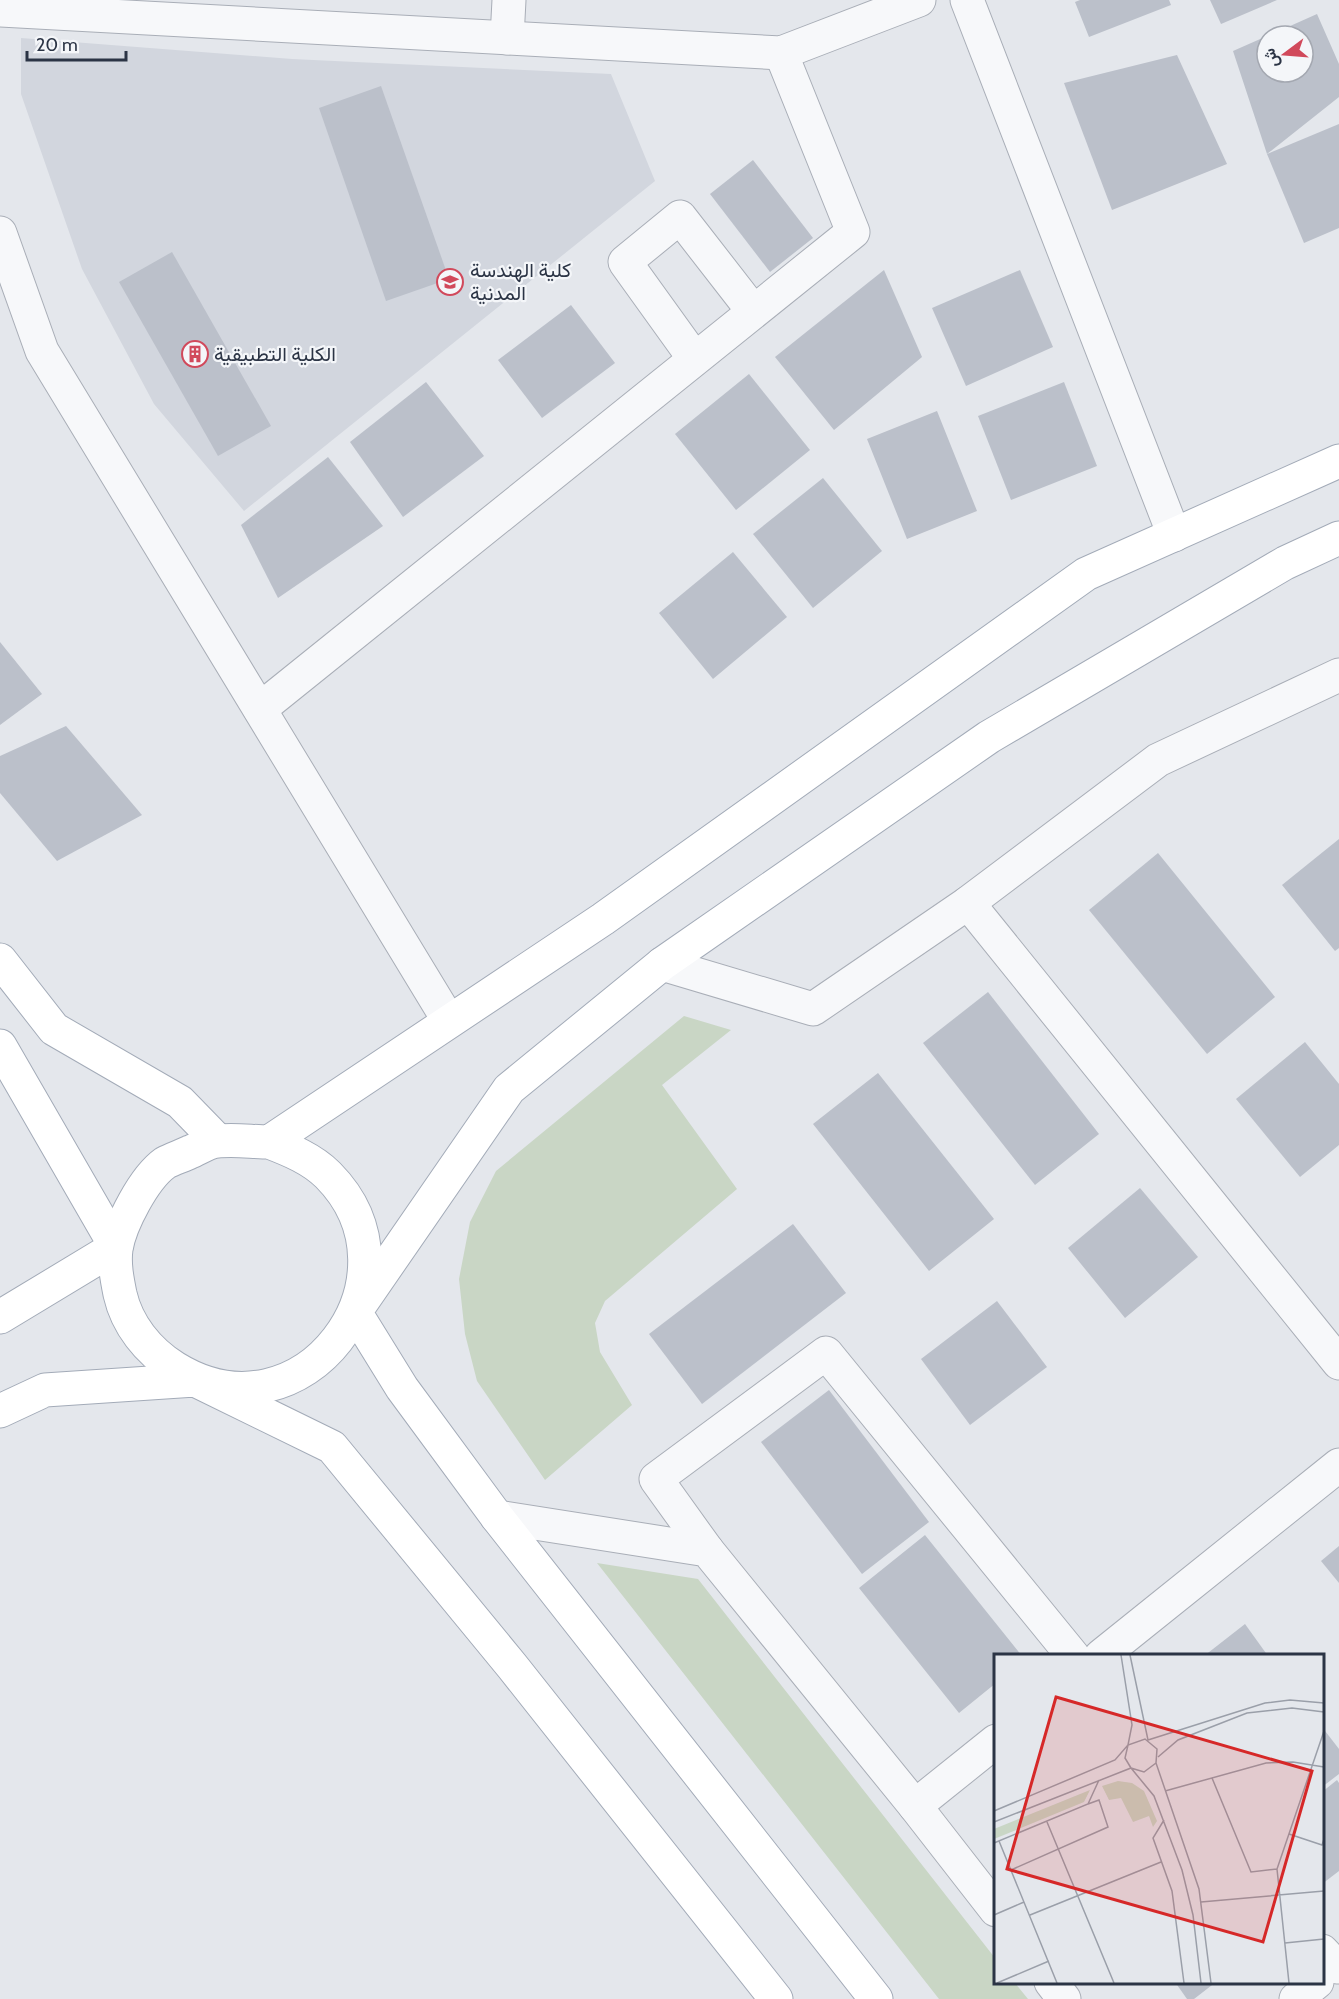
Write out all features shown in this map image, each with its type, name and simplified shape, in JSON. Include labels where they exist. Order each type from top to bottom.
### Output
[{"type":"main road","points":[[269,1142],[603,919],[1086,574],[1339,461]]},
{"type":"main road","points":[[0,1411],[45,1390],[195,1380],[235,1389],[263,1387],[295,1376],[324,1356],[509,1089],[662,964],[989,737],[1285,563],[1339,538]]},
{"type":"main road","points":[[0,960],[54,1029],[180,1102],[217,1140]]},
{"type":"main road","points":[[0,1046],[116,1247]]},
{"type":"main road","points":[[776,1999],[512,1666],[332,1447],[195,1380],[157,1356],[133,1327],[123,1305],[116,1273],[116,1247],[138,1191],[165,1163],[217,1140],[269,1142],[298,1153],[328,1175],[353,1212],[364,1252],[364,1277],[355,1312],[402,1388],[497,1517],[876,1999]]},
{"type":"main road","points":[[0,1317],[116,1247]]},
{"type":"street","points":[[507,38],[509,0]]},
{"type":"street","points":[[0,10],[782,53],[919,0]]},
{"type":"street","points":[[967,0],[1174,535]]},
{"type":"street","points":[[260,709],[853,232],[782,53]]},
{"type":"street","points":[[694,358],[625,262],[680,217],[753,311]]},
{"type":"street","points":[[0,233],[42,351],[449,1021]]},
{"type":"street","points":[[662,964],[813,1009],[968,903],[1158,760],[1339,675]]},
{"type":"street","points":[[968,903],[1339,1363]]},
{"type":"street","points":[[994,1907],[915,1806],[707,1550],[656,1479],[826,1353],[1071,1654]]},
{"type":"street","points":[[1103,1654],[1339,1465]]},
{"type":"street","points":[[497,1517],[707,1550]]},
{"type":"street","points":[[915,1806],[994,1743]]},
{"type":"street","points":[[1052,1984],[1064,1999]]},
{"type":"street","points":[[1296,1999],[1312,1984]]},
{"type":"shaded area","points":[[21,38],[292,59],[611,74],[655,181],[244,511],[154,404],[82,269],[21,94]]},
{"type":"green space","points":[[684,1016],[731,1030],[662,1085],[737,1189],[605,1301],[595,1323],[600,1352],[632,1405],[545,1480],[477,1381],[465,1334],[459,1279],[470,1222],[496,1171]]},
{"type":"green space","points":[[597,1563],[698,1579],[994,1957],[994,1984],[1016,1984],[1028,1999],[939,1999]]},
{"type":"building","points":[[1080,0],[1169,0],[1171,5],[1089,37],[1075,2]]},
{"type":"building","points":[[1210,0],[1277,0],[1221,24]]},
{"type":"building","points":[[1317,14],[1339,64],[1339,97],[1267,154],[1233,51],[1255,41],[1255,84],[1315,84],[1315,24],[1295,24]]},
{"type":"building","points":[[1177,55],[1227,164],[1112,210],[1064,83]]},
{"type":"building","points":[[381,86],[449,279],[386,301],[319,108]]},
{"type":"building","points":[[1339,124],[1339,228],[1304,243],[1267,154]]},
{"type":"building","points":[[753,160],[813,238],[770,272],[710,194]]},
{"type":"building","name":"الكلية التطبيقية","points":[[172,252],[271,426],[218,456],[119,282]]},
{"type":"building","points":[[884,270],[922,357],[834,430],[775,357]]},
{"type":"building","points":[[1020,270],[1053,347],[966,386],[932,308]]},
{"type":"building","points":[[571,305],[615,363],[542,418],[498,360]]},
{"type":"building","points":[[749,374],[810,450],[736,510],[675,434]]},
{"type":"building","points":[[426,382],[484,456],[403,517],[350,442]]},
{"type":"building","points":[[1064,382],[1097,466],[1011,500],[978,416]]},
{"type":"building","points":[[937,411],[977,511],[907,539],[867,439]]},
{"type":"building","points":[[328,457],[383,526],[278,598],[241,525]]},
{"type":"building","points":[[823,478],[882,551],[813,608],[753,534]]},
{"type":"building","points":[[733,552],[787,617],[713,679],[659,613]]},
{"type":"building","points":[[0,642],[42,694],[0,725]]},
{"type":"building","points":[[66,726],[142,815],[57,861],[0,793],[0,756]]},
{"type":"building","points":[[1339,839],[1339,948],[1335,951],[1282,885]]},
{"type":"building","points":[[1158,853],[1275,997],[1207,1054],[1089,910]]},
{"type":"building","points":[[988,992],[1099,1134],[1035,1185],[923,1043]]},
{"type":"building","points":[[1305,1042],[1339,1084],[1339,1145],[1300,1177],[1236,1099]]},
{"type":"building","points":[[878,1073],[994,1219],[929,1271],[813,1124]]},
{"type":"building","points":[[1140,1188],[1198,1257],[1125,1318],[1068,1248]]},
{"type":"building","points":[[793,1224],[846,1293],[702,1404],[649,1334]]},
{"type":"building","points":[[997,1301],[1047,1367],[970,1425],[921,1359]]},
{"type":"building","points":[[829,1390],[929,1522],[862,1574],[761,1442]]},
{"type":"building","points":[[925,1535],[1020,1654],[994,1654],[994,1685],[959,1713],[859,1588]]},
{"type":"building","points":[[1339,1546],[1339,1583],[1321,1561]]},
{"type":"building","points":[[1245,1624],[1267,1654],[1207,1654]]},
{"type":"building","points":[[1324,1730],[1339,1749],[1339,1774],[1324,1785]]},
{"type":"building","points":[[1337,1780],[1339,1783],[1339,1871],[1324,1882],[1324,1790]]},
{"type":"building","points":[[1176,1984],[1213,1984],[1194,1999],[1187,1999]]},
{"type":"place","name":"كلية الهندسة المدنية","points":[[450,282]]},
{"type":"place","name":"الكلية التطبيقية","points":[[195,354]]}]
